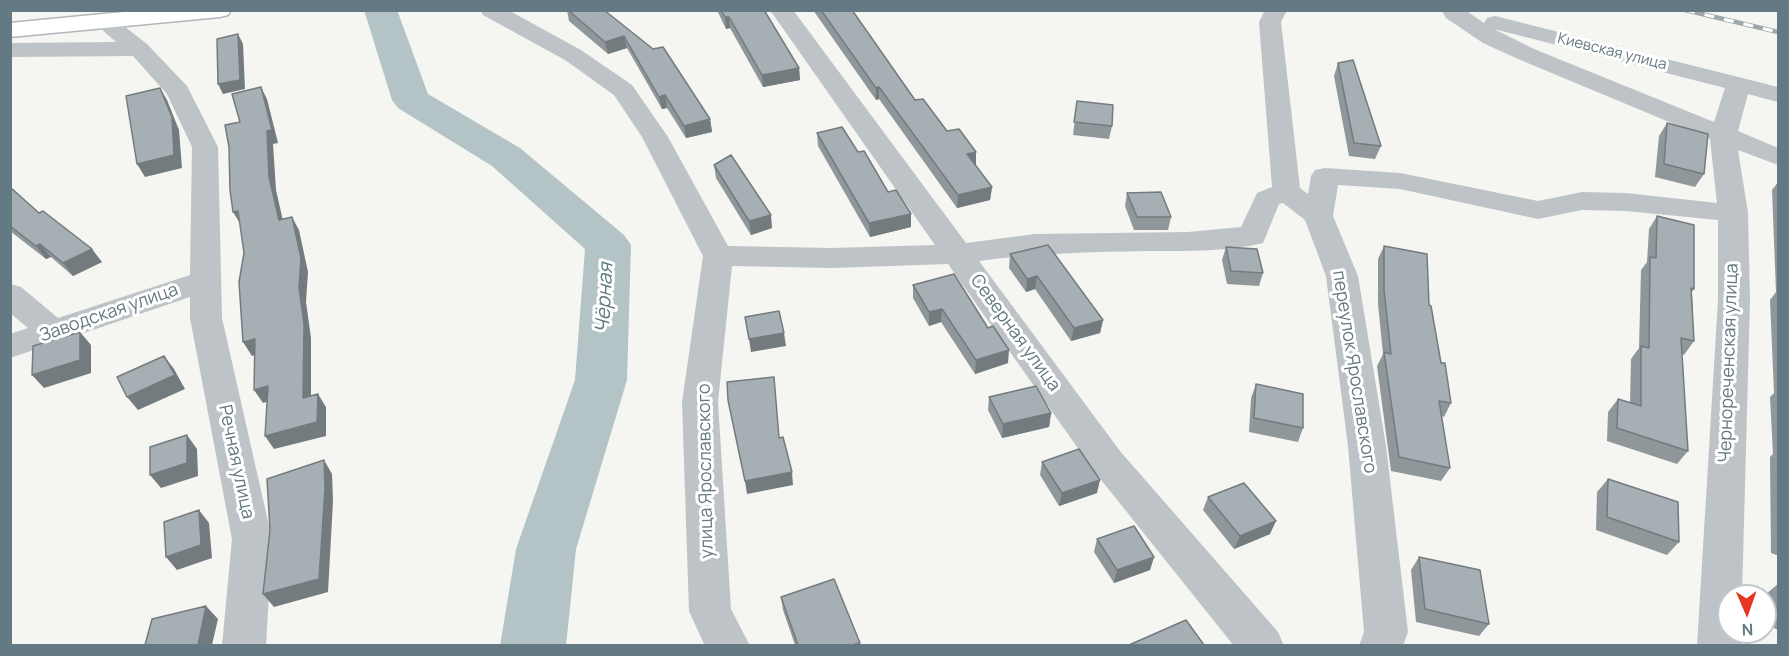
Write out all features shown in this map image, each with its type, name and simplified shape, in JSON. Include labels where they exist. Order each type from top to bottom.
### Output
[{"type":"main road","points":[[10,30],[220,10]]},
{"type":"street","points":[[491,10],[573,55],[623,90],[656,137],[718,256],[832,258],[958,254],[1035,244],[1188,241],[1252,236],[1267,199],[1286,191]]},
{"type":"street","name":"Северная улица","points":[[781,10],[1107,461],[1262,645]]},
{"type":"street","points":[[1276,10],[1270,22],[1286,191],[1318,216],[1325,176],[1361,177],[1400,182],[1538,210],[1582,201],[1626,202],[1733,213]]},
{"type":"street","points":[[1449,12],[1491,38],[1526,54],[1723,136],[1779,156]]},
{"type":"street","name":"Киевская улица","points":[[1449,12],[1779,94]]},
{"type":"street","name":"Речная улица","points":[[103,21],[139,49],[178,91],[205,147],[206,318],[252,539],[244,645]]},
{"type":"street","points":[[10,50],[139,49]]},
{"type":"street","name":"Чернореченская улица","points":[[1719,645],[1734,300],[1733,213],[1723,136],[1739,84]]},
{"type":"street","name":"переулок Ярославского","points":[[1318,216],[1342,276],[1349,321],[1370,470],[1386,632],[1381,645]]},
{"type":"street","name":"улица Ярославского","points":[[718,256],[700,402],[710,611],[728,645]]},
{"type":"street","name":"Заводская улица","points":[[10,346],[207,280]]},
{"type":"street","points":[[10,295],[53,331]]},
{"type":"building","points":[[568,10],[604,10],[653,49],[663,47],[710,119],[684,126],[665,95],[659,97],[624,36],[605,42]]},
{"type":"building","points":[[721,10],[764,10],[799,68],[762,75],[729,17],[725,17]]},
{"type":"building","points":[[821,10],[852,10],[915,100],[923,99],[947,131],[959,129],[976,152],[967,154],[992,187],[958,195],[879,87],[876,88]]},
{"type":"building","points":[[238,34],[240,80],[218,84],[217,39]]},
{"type":"building","points":[[1353,60],[1381,146],[1354,143],[1338,63]]},
{"type":"building","points":[[261,87],[272,130],[267,131],[269,177],[279,220],[292,217],[301,258],[299,288],[304,324],[303,398],[318,394],[317,422],[265,436],[268,386],[254,390],[255,339],[243,342],[239,282],[244,253],[238,211],[233,212],[229,147],[225,125],[240,122],[232,94]]},
{"type":"building","points":[[160,88],[172,117],[174,155],[137,164],[126,96]]},
{"type":"building","points":[[1077,101],[1113,105],[1112,126],[1074,122]]},
{"type":"building","points":[[1667,123],[1708,134],[1704,174],[1664,164]]},
{"type":"building","points":[[842,127],[858,152],[864,151],[888,192],[896,190],[911,214],[869,223],[817,133]]},
{"type":"building","points":[[731,155],[771,215],[749,221],[714,165]]},
{"type":"building","points":[[10,187],[39,213],[43,211],[92,249],[63,263],[40,244],[36,246],[10,226]]},
{"type":"building","points":[[1161,192],[1171,217],[1137,217],[1127,193]]},
{"type":"building","points":[[1657,216],[1694,225],[1694,289],[1691,288],[1694,341],[1681,338],[1688,451],[1617,428],[1618,399],[1641,406],[1641,346],[1649,348],[1650,257],[1656,258]]},
{"type":"building","points":[[1048,245],[1103,320],[1074,328],[1037,276],[1027,279],[1010,254]]},
{"type":"building","points":[[1384,246],[1427,254],[1429,305],[1441,363],[1445,363],[1451,403],[1439,401],[1450,468],[1399,457],[1384,352],[1391,354],[1384,290]]},
{"type":"building","points":[[1226,247],[1257,249],[1263,273],[1231,271]]},
{"type":"building","points":[[954,274],[988,328],[993,326],[1009,350],[976,360],[942,309],[929,312],[913,285]]},
{"type":"building","points":[[779,311],[784,333],[749,339],[745,317]]},
{"type":"building","points":[[80,332],[80,360],[32,375],[33,346]]},
{"type":"building","points":[[164,356],[175,375],[127,397],[117,377]]},
{"type":"building","points":[[774,377],[779,438],[783,437],[792,472],[745,481],[728,400],[727,382]]},
{"type":"building","points":[[1256,384],[1303,394],[1303,428],[1254,418]]},
{"type":"building","points":[[1036,386],[1051,413],[1003,424],[989,397]]},
{"type":"building","points":[[187,435],[187,463],[150,475],[150,447]]},
{"type":"building","points":[[1079,449],[1100,480],[1062,493],[1042,462]]},
{"type":"building","points":[[324,460],[325,488],[319,579],[263,594],[270,530],[267,479]]},
{"type":"building","points":[[1608,479],[1678,502],[1679,542],[1607,517]]},
{"type":"building","points":[[1244,483],[1276,521],[1240,536],[1208,497]]},
{"type":"building","points":[[199,510],[201,545],[166,557],[164,522]]},
{"type":"building","points":[[1134,526],[1154,557],[1117,570],[1097,539]]},
{"type":"building","points":[[1419,557],[1480,570],[1489,624],[1425,609]]},
{"type":"building","points":[[834,579],[860,643],[798,645],[781,597]]},
{"type":"building","points":[[206,606],[198,645],[145,645],[152,619]]},
{"type":"building","points":[[1186,620],[1204,645],[1129,645]]},
{"type":"waterway","name":"Чёрная","points":[[380,10],[411,100],[506,157],[608,245],[601,380],[546,549],[533,646]]},
{"type":"railway","points":[[1685,10],[1778,32]]}]
